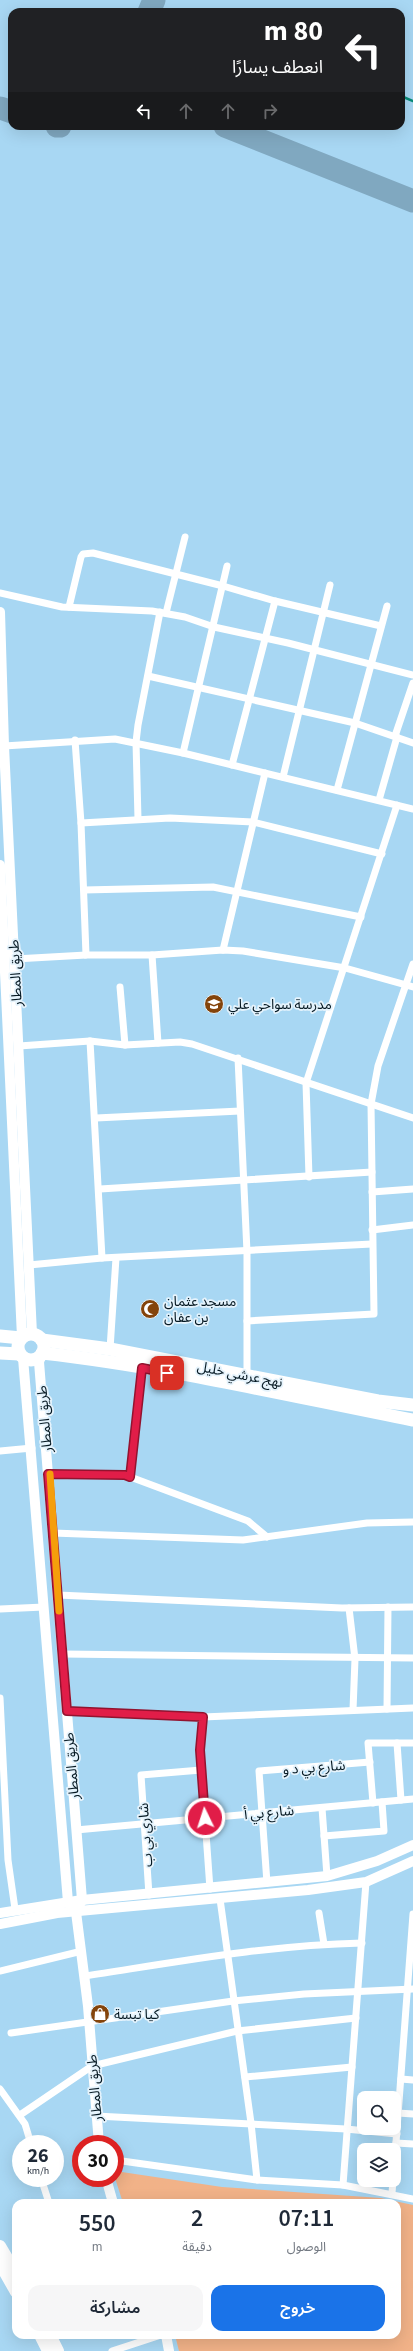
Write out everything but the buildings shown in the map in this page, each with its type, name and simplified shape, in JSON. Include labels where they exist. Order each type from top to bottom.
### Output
[{"type":"highway","name":"نهج عرشي خليل","points":[[0,1336],[29,1337],[110,1349],[378,1401],[413,1405]]},
{"type":"highway","points":[[0,1353],[21,1356],[34,1360],[42,1355],[44,1347],[29,1337],[17,1346],[21,1356]]},
{"type":"highway","name":"نهج عرشي خليل","points":[[42,1355],[82,1358],[142,1368],[413,1420]]},
{"type":"main road","name":"طريق المطار","points":[[0,612],[18,1266],[29,1337]]},
{"type":"main road","name":"طريق المطار","points":[[0,865],[0,883],[19,1046],[29,1265],[29,1337]]},
{"type":"main road","points":[[18,1266],[29,1265]]},
{"type":"main road","name":"طريق المطار","points":[[42,1355],[39,1362],[82,1900]]},
{"type":"main road","name":"طريق المطار","points":[[21,1356],[32,1448],[68,1902],[76,1912],[82,1951],[98,2135]]},
{"type":"main road","points":[[0,1913],[82,1900],[150,1895],[327,1876],[377,1861],[413,1845]]},
{"type":"main road","points":[[0,1924],[31,1917],[220,1899],[366,1882],[413,1861]]},
{"type":"main road","points":[[76,1912],[82,1900]]},
{"type":"main road","points":[[109,2187],[112,2199]]},
{"type":"main road","points":[[0,2246],[12,2266]]},
{"type":"main road","points":[[0,2264],[12,2285]]},
{"type":"main road","points":[[42,2339],[48,2351]]},
{"type":"main road","points":[[52,2339],[58,2351]]},
{"type":"main road","points":[[167,2339],[169,2351]]},
{"type":"street","points":[[138,819],[136,742],[148,676],[163,613],[176,574],[185,537]]},
{"type":"street","points":[[69,607],[83,554],[93,553],[223,586],[275,601],[381,626]]},
{"type":"street","points":[[183,753],[227,566]]},
{"type":"street","points":[[283,777],[330,585]]},
{"type":"street","points":[[0,593],[69,607],[163,613],[413,675]]},
{"type":"street","points":[[232,765],[275,601]]},
{"type":"street","points":[[337,790],[387,606]]},
{"type":"street","points":[[148,676],[354,723],[413,743]]},
{"type":"street","points":[[379,800],[396,737],[413,683]]},
{"type":"street","points":[[4,746],[75,740],[115,739],[136,742],[413,808]]},
{"type":"street","points":[[75,740],[81,823],[86,955]]},
{"type":"street","points":[[224,950],[265,773]]},
{"type":"street","points":[[308,1177],[306,1083],[398,805]]},
{"type":"street","points":[[81,823],[138,819],[209,819],[253,822],[382,854]]},
{"type":"street","points":[[84,890],[191,887],[237,891],[362,917]]},
{"type":"street","points":[[10,959],[86,955],[152,955],[224,950],[276,955],[345,968],[410,987]]},
{"type":"street","points":[[152,955],[158,1043]]},
{"type":"street","points":[[247,1321],[374,1314],[371,1104],[378,1066],[410,987],[413,964]]},
{"type":"street","points":[[120,987],[125,1045]]},
{"type":"street","points":[[90,1041],[100,1189],[102,1258]]},
{"type":"street","points":[[19,1046],[90,1041],[125,1045],[158,1043],[192,1044],[238,1058],[306,1083],[413,1118]]},
{"type":"street","points":[[238,1058],[247,1252],[247,1375]]},
{"type":"street","points":[[96,1118],[240,1111]]},
{"type":"street","points":[[100,1189],[244,1182],[372,1172]]},
{"type":"street","points":[[372,1192],[413,1189]]},
{"type":"street","points":[[372,1230],[413,1225]]},
{"type":"street","points":[[29,1265],[102,1258],[247,1252],[372,1244]]},
{"type":"street","points":[[110,1349],[116,1258]]},
{"type":"street","points":[[130,1477],[142,1368]]},
{"type":"street","points":[[0,1451],[32,1448]]},
{"type":"street","points":[[48,1474],[125,1475],[248,1521],[267,1537]]},
{"type":"street","points":[[53,1533],[243,1540],[367,1523],[413,1522]]},
{"type":"street","points":[[58,1595],[349,1608],[413,1607]]},
{"type":"street","points":[[0,1609],[44,1607]]},
{"type":"street","points":[[387,1709],[389,1659],[388,1607]]},
{"type":"street","points":[[349,1608],[355,1659],[353,1710]]},
{"type":"street","points":[[62,1654],[355,1659],[413,1658]]},
{"type":"street","points":[[0,1698],[8,1860],[15,1910]]},
{"type":"street","points":[[67,1711],[203,1717],[413,1708]]},
{"type":"street","points":[[203,1717],[200,1750],[210,1889]]},
{"type":"street","points":[[373,1803],[368,1743],[413,1743]]},
{"type":"street","points":[[397,1743],[401,1800]]},
{"type":"street","name":"شارع بي د و","points":[[262,1812],[259,1771],[370,1762]]},
{"type":"street","name":"شاري بي ب","points":[[150,1895],[141,1775],[201,1770]]},
{"type":"street","name":"شارع بي أ","points":[[76,1830],[413,1799]]},
{"type":"street","points":[[324,1836],[384,1831],[382,1802]]},
{"type":"street","points":[[322,1808],[327,1876]]},
{"type":"street","points":[[262,1812],[267,1883]]},
{"type":"street","points":[[0,1861],[8,1860]]},
{"type":"street","points":[[343,2186],[346,2129],[366,1882]]},
{"type":"street","points":[[220,1899],[232,2001],[245,2077],[257,2180]]},
{"type":"street","points":[[319,1913],[324,1944]]},
{"type":"street","points":[[400,2091],[410,1990],[413,1914]]},
{"type":"street","points":[[85,1976],[227,1955],[324,1944],[362,1943]]},
{"type":"street","points":[[0,1971],[82,1951]]},
{"type":"street","points":[[11,2033],[232,2001],[304,1994],[410,1990]]},
{"type":"street","points":[[20,2115],[92,2066],[237,2031],[356,2018]]},
{"type":"street","points":[[245,2077],[352,2067]]},
{"type":"street","points":[[401,2079],[413,2080]]},
{"type":"street","points":[[0,2089],[20,2115],[28,2135]]},
{"type":"street","points":[[401,2113],[413,2114]]},
{"type":"street","points":[[96,2116],[251,2123],[357,2130]]},
{"type":"street","points":[[396,2143],[397,2135]]},
{"type":"street","points":[[401,2143],[413,2144]]},
{"type":"street","points":[[124,2161],[257,2180],[343,2186],[413,2199]]},
{"type":"street","points":[[44,2187],[48,2199]]},
{"type":"street","points":[[392,2187],[392,2194]]},
{"type":"street","points":[[112,2351],[149,2339]]},
{"type":"shaded area","points":[[124,2172],[222,2187],[386,2199],[122,2199],[118,2187],[124,2187]]},
{"type":"shaded area","points":[[401,2202],[413,2205],[413,2351],[179,2351],[176,2339],[401,2339]]},
{"type":"waterway","points":[[405,98],[413,101]]},
{"type":"taxiway","points":[[151,8],[154,0]]},
{"type":"taxiway","points":[[0,108],[8,111]]},
{"type":"taxiway","points":[[235,130],[413,201]]},
{"type":"slow traffic","points":[[50,1474],[48,1474],[59,1611]]},
{"type":"place","name":"مدرسة سواحي علي","points":[[214,1004]]},
{"type":"place","name":"مسجد عثمان بن عفان","points":[[150,1309]]},
{"type":"place","name":"كيا تبسة","points":[[100,2014]]},
{"type":"route","points":[[167,1373],[142,1368],[130,1477],[125,1475],[48,1474],[67,1711],[203,1717],[200,1750],[205,1818]]}]
